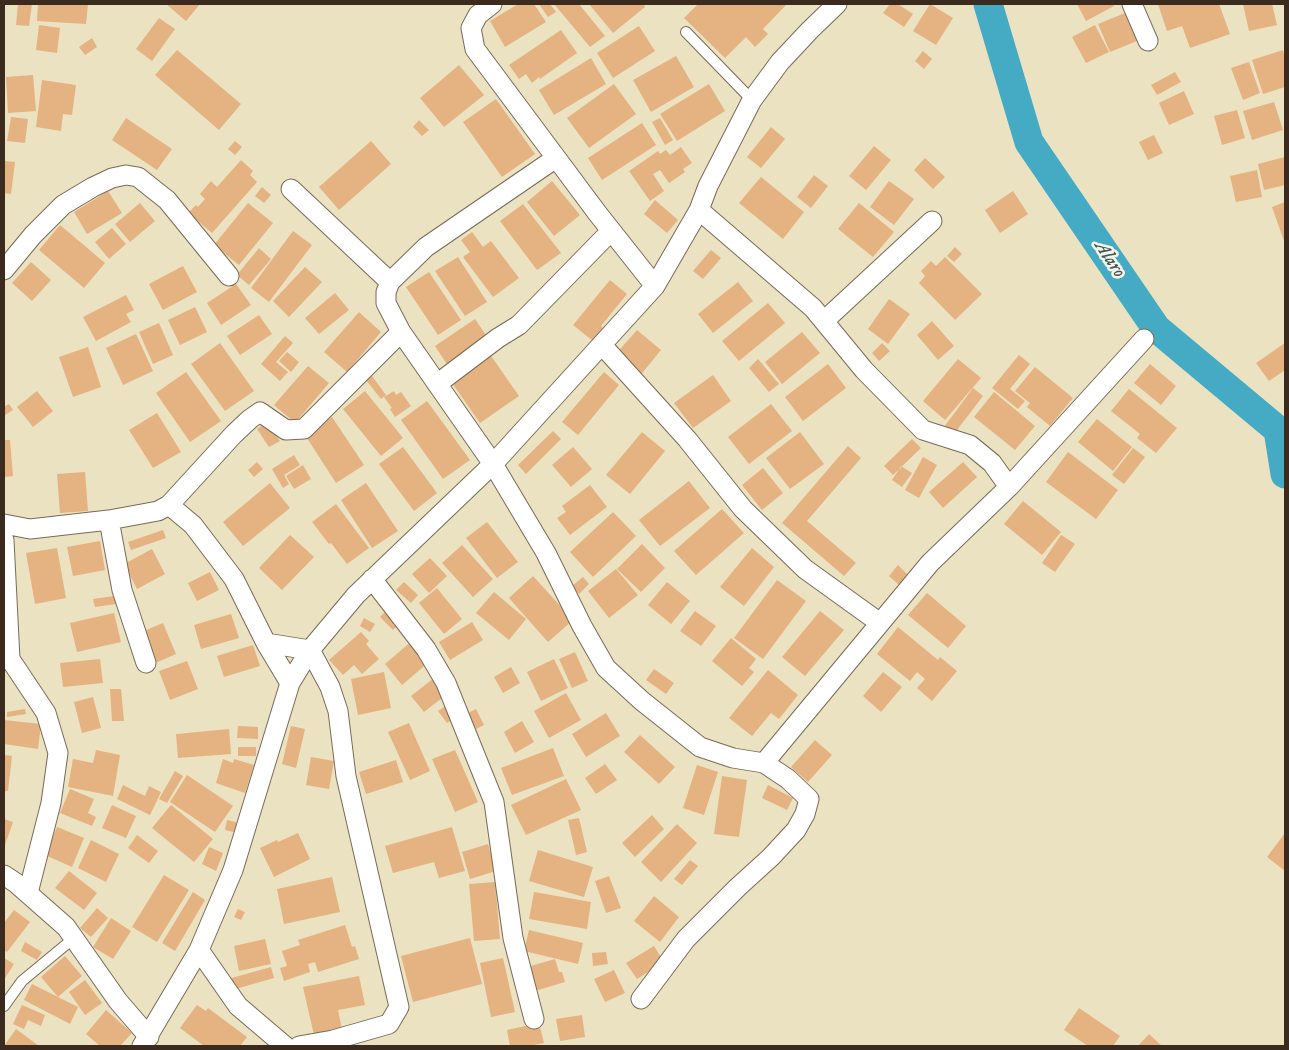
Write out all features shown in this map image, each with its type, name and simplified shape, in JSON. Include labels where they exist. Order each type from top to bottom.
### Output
[{"type":"street","points":[[492,4],[478,14],[471,28],[475,49],[611,231],[655,286]]},
{"type":"street","points":[[4,875],[28,893],[66,927],[146,1042],[199,950],[233,870],[290,683],[310,650],[356,595],[493,464],[655,286],[699,210],[708,186],[752,100],[780,62],[837,4]]},
{"type":"street","points":[[1132,4],[1148,41]]},
{"type":"street","points":[[556,158],[426,246],[390,282],[386,292],[386,303],[401,332],[493,464],[546,553],[582,626],[606,668],[642,701],[700,747],[733,758],[764,763],[788,779],[808,799],[805,814],[796,830],[771,857],[738,886],[686,939],[641,999]]},
{"type":"street","points":[[4,270],[33,235],[63,205],[93,187],[112,178],[126,175],[138,177],[167,200],[229,276]]},
{"type":"street","points":[[291,189],[390,282]]},
{"type":"street","points":[[699,210],[813,308],[864,370],[923,430],[970,445],[992,463],[1009,487]]},
{"type":"street","points":[[824,322],[932,221]]},
{"type":"street","points":[[437,384],[498,338],[519,325],[611,231]]},
{"type":"street","points":[[4,524],[30,528],[109,520],[158,511],[170,505],[234,434],[260,412],[286,430],[304,429],[401,332]]},
{"type":"street","points":[[764,763],[930,563],[1009,487],[1144,338]]},
{"type":"street","points":[[602,345],[687,439],[742,509],[805,569],[880,623]]},
{"type":"street","points":[[170,505],[193,525],[234,579],[266,643],[290,683]]},
{"type":"street","points":[[109,520],[122,590],[146,663]]},
{"type":"street","points":[[4,540],[10,659],[46,713],[58,753],[51,803],[28,893]]},
{"type":"street","points":[[372,579],[426,649],[446,683],[494,802],[514,938],[534,1019]]},
{"type":"street","points":[[266,643],[310,650]]},
{"type":"street","points":[[299,1046],[333,1040],[389,1024],[399,1006],[346,776],[338,712],[330,687],[310,650]]},
{"type":"street","points":[[199,950],[238,1006],[285,1046]]},
{"type":"lane","points":[[686,32],[752,100]]},
{"type":"lane","points":[[4,1006],[22,982],[74,938]]},
{"type":"building","points":[[18,4],[32,4],[29,26],[16,25]]},
{"type":"building","points":[[38,4],[88,4],[86,24],[37,21]]},
{"type":"building","points":[[166,4],[200,4],[186,21]]},
{"type":"building","points":[[518,4],[534,4],[546,22],[505,47],[490,21]]},
{"type":"building","points":[[539,4],[550,4],[556,12],[548,17]]},
{"type":"building","points":[[554,4],[579,4],[605,36],[590,47]]},
{"type":"building","points":[[589,4],[643,4],[645,7],[613,33]]},
{"type":"building","points":[[698,4],[787,4],[763,29],[768,34],[755,47],[746,37],[725,58],[684,18]]},
{"type":"building","points":[[890,4],[898,4],[913,14],[904,27],[883,13]]},
{"type":"building","points":[[930,4],[953,18],[936,45],[913,31]]},
{"type":"building","points":[[1077,4],[1113,4],[1114,6],[1086,21]]},
{"type":"building","points":[[1158,4],[1219,4],[1230,34],[1190,48],[1182,26],[1167,31]]},
{"type":"building","points":[[1243,4],[1272,4],[1277,25],[1249,31]]},
{"type":"building","points":[[1125,13],[1137,41],[1110,52],[1098,24]]},
{"type":"building","points":[[159,18],[175,29],[152,61],[136,49]]},
{"type":"building","points":[[39,25],[60,28],[57,53],[36,50]]},
{"type":"building","points":[[1095,25],[1109,52],[1086,63],[1072,37]]},
{"type":"building","points":[[639,26],[655,51],[613,78],[597,53]]},
{"type":"building","points":[[561,30],[577,53],[532,83],[526,74],[519,79],[509,65]]},
{"type":"building","points":[[92,38],[97,47],[85,55],[79,47]]},
{"type":"building","points":[[177,50],[241,104],[219,130],[155,75]]},
{"type":"building","points":[[1283,50],[1285,58],[1285,87],[1263,94],[1252,60]]},
{"type":"building","points":[[923,51],[932,59],[924,69],[915,61]]},
{"type":"building","points":[[676,56],[694,87],[651,112],[633,80]]},
{"type":"building","points":[[591,58],[606,84],[554,115],[539,90]]},
{"type":"building","points":[[1249,62],[1260,93],[1243,100],[1231,68]]},
{"type":"building","points":[[459,65],[484,95],[444,127],[420,98]]},
{"type":"building","points":[[1175,72],[1181,82],[1157,95],[1151,85]]},
{"type":"building","points":[[33,75],[36,111],[8,113],[6,77]]},
{"type":"building","points":[[42,80],[76,85],[72,115],[63,114],[61,131],[36,127]]},
{"type":"building","points":[[614,84],[636,114],[589,148],[567,118]]},
{"type":"building","points":[[709,84],[725,111],[677,141],[660,114]]},
{"type":"building","points":[[1184,91],[1194,114],[1169,125],[1159,103]]},
{"type":"building","points":[[496,99],[535,154],[502,177],[463,122]]},
{"type":"building","points":[[1274,102],[1283,130],[1252,140],[1243,111]]},
{"type":"building","points":[[1237,110],[1245,138],[1222,145],[1214,116]]},
{"type":"building","points":[[11,117],[28,119],[25,143],[7,141]]},
{"type":"building","points":[[126,118],[172,149],[157,170],[112,140]]},
{"type":"building","points":[[660,118],[673,140],[665,145],[652,122]]},
{"type":"building","points":[[419,120],[429,130],[422,136],[413,127]]},
{"type":"building","points":[[642,123],[656,145],[602,180],[588,158]]},
{"type":"building","points":[[771,127],[785,139],[761,168],[747,157]]},
{"type":"building","points":[[1154,135],[1163,153],[1148,160],[1139,142]]},
{"type":"building","points":[[235,141],[242,147],[235,155],[228,149]]},
{"type":"building","points":[[371,141],[391,164],[339,210],[319,187]]},
{"type":"building","points":[[874,146],[891,160],[866,190],[849,176]]},
{"type":"building","points":[[681,147],[692,163],[683,169],[685,172],[669,183],[660,170],[653,174],[664,191],[650,201],[629,171],[658,151],[660,154],[666,150],[670,155]]},
{"type":"building","points":[[1285,157],[1285,185],[1264,190],[1258,164]]},
{"type":"building","points":[[925,158],[945,177],[933,189],[914,170]]},
{"type":"building","points":[[241,160],[253,171],[250,175],[257,182],[212,233],[188,213],[196,205],[198,207],[205,199],[200,194],[211,181],[217,187]]},
{"type":"building","points":[[4,161],[15,162],[11,194],[4,193]]},
{"type":"building","points":[[1257,170],[1262,197],[1236,202],[1230,176]]},
{"type":"building","points":[[814,175],[828,186],[811,208],[797,197]]},
{"type":"building","points":[[761,177],[804,212],[783,239],[739,203]]},
{"type":"building","points":[[552,181],[580,215],[554,236],[527,202]]},
{"type":"building","points":[[889,181],[914,199],[894,225],[870,207]]},
{"type":"building","points":[[262,187],[271,195],[264,203],[255,196]]},
{"type":"building","points":[[108,191],[122,213],[87,234],[74,212]]},
{"type":"building","points":[[1013,191],[1028,214],[1000,233],[985,210]]},
{"type":"building","points":[[655,200],[678,220],[667,233],[644,214]]},
{"type":"building","points":[[1285,202],[1285,240],[1284,241],[1272,207]]},
{"type":"building","points":[[140,203],[155,221],[130,242],[115,224]]},
{"type":"building","points":[[248,203],[273,223],[239,265],[214,245]]},
{"type":"building","points":[[859,203],[894,232],[873,257],[838,229]]},
{"type":"building","points":[[523,204],[561,253],[537,270],[500,221]]},
{"type":"building","points":[[60,225],[105,263],[84,288],[39,250]]},
{"type":"building","points":[[112,228],[126,244],[109,259],[95,242]]},
{"type":"building","points":[[293,231],[312,245],[269,302],[251,288]]},
{"type":"building","points":[[472,232],[483,247],[491,241],[519,278],[493,297],[463,257],[470,252],[461,240]]},
{"type":"building","points":[[955,247],[962,254],[954,262],[947,256]]},
{"type":"building","points":[[259,248],[271,259],[249,285],[237,275]]},
{"type":"building","points":[[711,250],[721,258],[703,279],[693,271]]},
{"type":"building","points":[[458,257],[487,302],[465,316],[435,271]]},
{"type":"building","points":[[945,257],[982,294],[955,320],[919,283],[925,276],[921,271],[931,261],[936,266]]},
{"type":"building","points":[[31,262],[51,280],[32,301],[12,283]]},
{"type":"building","points":[[183,266],[197,292],[163,310],[149,284]]},
{"type":"building","points":[[305,267],[322,282],[289,317],[273,301]]},
{"type":"building","points":[[429,272],[461,320],[438,335],[406,287]]},
{"type":"building","points":[[610,280],[627,294],[601,326],[603,328],[593,341],[573,325]]},
{"type":"building","points":[[738,282],[753,301],[713,333],[698,314]]},
{"type":"building","points":[[236,284],[251,305],[221,325],[207,303]]},
{"type":"building","points":[[335,293],[349,310],[319,334],[305,318]]},
{"type":"building","points":[[126,295],[134,310],[126,314],[131,322],[96,341],[83,317]]},
{"type":"building","points":[[889,299],[910,314],[888,344],[868,329]]},
{"type":"building","points":[[768,303],[785,323],[739,361],[722,341]]},
{"type":"building","points":[[195,307],[207,332],[180,345],[168,320]]},
{"type":"building","points":[[359,312],[381,332],[347,372],[324,352]]},
{"type":"building","points":[[259,315],[272,334],[240,355],[227,336]]},
{"type":"building","points":[[475,319],[490,341],[450,369],[435,346]]},
{"type":"building","points":[[932,321],[954,346],[938,360],[917,335]]},
{"type":"building","points":[[159,323],[173,355],[153,364],[139,332]]},
{"type":"building","points":[[637,330],[661,350],[639,377],[614,356]]},
{"type":"building","points":[[802,332],[820,353],[782,384],[765,362]]},
{"type":"building","points":[[136,334],[153,371],[123,385],[106,348]]},
{"type":"building","points":[[285,336],[293,343],[276,362],[288,372],[280,381],[261,364]]},
{"type":"building","points":[[220,343],[254,391],[225,411],[191,364]]},
{"type":"building","points":[[882,343],[890,351],[879,361],[872,353]]},
{"type":"building","points":[[1285,343],[1285,370],[1269,381],[1256,363]]},
{"type":"building","points":[[88,347],[101,387],[73,397],[59,357]]},
{"type":"building","points":[[287,352],[299,362],[291,372],[279,361]]},
{"type":"building","points":[[489,353],[519,396],[480,423],[450,380]]},
{"type":"building","points":[[1019,355],[1030,364],[1010,389],[1025,401],[1018,409],[992,388]]},
{"type":"building","points":[[758,359],[779,384],[769,392],[749,368]]},
{"type":"building","points":[[958,359],[981,378],[945,420],[923,401]]},
{"type":"building","points":[[828,364],[846,388],[803,421],[785,397]]},
{"type":"building","points":[[1150,364],[1176,386],[1161,405],[1134,383]]},
{"type":"building","points":[[308,366],[329,383],[295,423],[274,405]]},
{"type":"building","points":[[1035,367],[1073,398],[1050,426],[1027,407],[1030,403],[1015,391]]},
{"type":"building","points":[[186,372],[221,421],[190,442],[156,393]]},
{"type":"building","points":[[604,372],[619,385],[578,435],[562,422]]},
{"type":"building","points":[[713,375],[731,401],[693,428],[674,403]]},
{"type":"building","points":[[372,376],[386,395],[381,399],[366,380]]},
{"type":"building","points":[[973,388],[983,396],[954,434],[944,427]]},
{"type":"building","points":[[1129,389],[1177,428],[1156,453],[1137,438],[1140,434],[1111,411]]},
{"type":"building","points":[[37,391],[53,411],[33,427],[17,407]]},
{"type":"building","points":[[365,391],[403,438],[381,456],[343,409]]},
{"type":"building","points":[[394,391],[396,395],[401,392],[411,406],[395,417],[390,409],[392,408],[384,397]]},
{"type":"building","points":[[994,392],[1035,426],[1015,450],[974,417]]},
{"type":"building","points":[[427,401],[470,460],[443,479],[401,420]]},
{"type":"building","points":[[9,404],[13,410],[5,415],[4,407]]},
{"type":"building","points":[[771,404],[792,431],[749,464],[728,437]]},
{"type":"building","points":[[157,413],[181,452],[153,468],[129,430]]},
{"type":"building","points":[[332,417],[364,465],[336,483],[305,435]]},
{"type":"building","points":[[1097,419],[1132,447],[1113,471],[1078,442]]},
{"type":"building","points":[[267,422],[280,441],[269,447],[257,429]]},
{"type":"building","points":[[553,431],[561,439],[526,474],[518,465]]},
{"type":"building","points":[[642,432],[665,451],[630,494],[606,475]]},
{"type":"building","points":[[800,432],[824,464],[790,489],[766,458]]},
{"type":"building","points":[[912,439],[921,448],[893,475],[884,466]]},
{"type":"building","points":[[4,440],[10,440],[13,476],[4,477]]},
{"type":"building","points":[[848,446],[861,458],[807,521],[856,563],[844,576],[782,523]]},
{"type":"building","points":[[403,447],[437,493],[414,511],[379,464]]},
{"type":"building","points":[[573,447],[592,469],[571,487],[552,465]]},
{"type":"building","points":[[1133,448],[1145,457],[1124,484],[1112,475]]},
{"type":"building","points":[[1068,452],[1118,490],[1096,519],[1046,482]]},
{"type":"building","points":[[294,455],[300,465],[284,475],[289,484],[283,488],[272,469]]},
{"type":"building","points":[[923,457],[937,465],[919,498],[905,490]]},
{"type":"building","points":[[257,462],[263,469],[254,477],[248,470]]},
{"type":"building","points":[[963,462],[977,477],[943,508],[929,492]]},
{"type":"building","points":[[303,465],[311,479],[294,489],[286,476]]},
{"type":"building","points":[[901,466],[912,473],[902,487],[892,480]]},
{"type":"building","points":[[763,468],[783,493],[762,510],[742,485]]},
{"type":"building","points":[[85,472],[88,511],[60,513],[57,474]]},
{"type":"building","points":[[689,481],[710,508],[660,546],[639,520]]},
{"type":"building","points":[[270,483],[290,508],[243,546],[223,522]]},
{"type":"building","points":[[366,483],[398,531],[372,548],[341,500]]},
{"type":"building","points":[[590,485],[607,507],[570,535],[557,518],[566,512],[562,506]]},
{"type":"building","points":[[1023,501],[1061,532],[1042,555],[1004,524]]},
{"type":"building","points":[[336,504],[369,548],[347,564],[312,522]]},
{"type":"building","points":[[722,509],[744,533],[696,575],[674,551]]},
{"type":"building","points":[[613,512],[636,536],[593,577],[570,552]]},
{"type":"building","points":[[487,522],[518,562],[497,578],[466,538]]},
{"type":"building","points":[[163,530],[166,538],[131,550],[128,542]]},
{"type":"building","points":[[290,535],[314,557],[282,590],[259,568]]},
{"type":"building","points":[[1061,535],[1075,544],[1055,572],[1042,563]]},
{"type":"building","points":[[100,541],[105,570],[73,576],[67,547]]},
{"type":"building","points":[[642,544],[665,568],[641,592],[617,569]]},
{"type":"building","points":[[462,545],[493,579],[473,597],[442,563]]},
{"type":"building","points":[[57,548],[66,598],[35,604],[26,553]]},
{"type":"building","points":[[752,548],[774,567],[744,606],[720,587]]},
{"type":"building","points":[[152,549],[165,574],[137,589],[124,564]]},
{"type":"building","points":[[430,558],[447,576],[429,593],[412,574]]},
{"type":"building","points":[[898,565],[908,575],[899,585],[889,576]]},
{"type":"building","points":[[616,569],[638,595],[609,618],[588,591]]},
{"type":"building","points":[[210,572],[219,590],[197,601],[188,583]]},
{"type":"building","points":[[533,576],[573,620],[548,642],[509,598]]},
{"type":"building","points":[[583,577],[589,584],[579,594],[572,586]]},
{"type":"building","points":[[777,580],[806,601],[763,659],[734,638]]},
{"type":"building","points":[[404,582],[418,595],[411,603],[396,590]]},
{"type":"building","points":[[667,582],[690,601],[671,624],[648,605]]},
{"type":"building","points":[[437,588],[462,619],[444,634],[419,603]]},
{"type":"building","points":[[494,592],[526,619],[509,640],[476,613]]},
{"type":"building","points":[[927,593],[966,626],[948,648],[908,615]]},
{"type":"building","points":[[114,596],[116,604],[95,607],[93,599]]},
{"type":"building","points":[[388,609],[401,622],[393,630],[380,617]]},
{"type":"building","points":[[695,611],[716,626],[701,646],[680,631]]},
{"type":"building","points":[[820,611],[844,630],[805,676],[782,657]]},
{"type":"building","points":[[114,613],[121,642],[77,652],[70,623]]},
{"type":"building","points":[[231,614],[239,638],[201,649],[194,625]]},
{"type":"building","points":[[364,618],[375,624],[370,632],[360,626]]},
{"type":"building","points":[[472,622],[483,640],[450,660],[439,642]]},
{"type":"building","points":[[163,623],[176,654],[153,664],[139,633]]},
{"type":"building","points":[[898,627],[938,660],[940,657],[957,671],[932,701],[917,688],[925,679],[917,672],[910,681],[877,654]]},
{"type":"building","points":[[361,632],[369,641],[366,644],[379,659],[362,674],[354,665],[343,675],[329,660]]},
{"type":"building","points":[[731,638],[756,659],[749,668],[754,672],[742,686],[712,661]]},
{"type":"building","points":[[413,640],[430,661],[402,685],[385,664]]},
{"type":"building","points":[[253,645],[260,666],[224,677],[217,656]]},
{"type":"building","points":[[575,652],[588,681],[572,688],[559,659]]},
{"type":"building","points":[[100,659],[103,683],[63,687],[60,663]]},
{"type":"building","points":[[554,659],[568,688],[541,701],[527,672]]},
{"type":"building","points":[[187,661],[198,689],[170,700],[159,671]]},
{"type":"building","points":[[511,667],[520,683],[503,693],[494,677]]},
{"type":"building","points":[[654,669],[674,683],[666,694],[646,680]]},
{"type":"building","points":[[768,670],[798,695],[779,719],[771,713],[752,736],[729,718]]},
{"type":"building","points":[[384,672],[391,708],[358,715],[351,679]]},
{"type":"building","points":[[883,672],[902,687],[881,712],[863,696]]},
{"type":"building","points":[[434,678],[447,694],[424,712],[411,696]]},
{"type":"building","points":[[110,689],[121,689],[124,721],[112,721]]},
{"type":"building","points":[[566,693],[581,720],[549,738],[534,711]]},
{"type":"building","points":[[93,697],[101,728],[82,733],[74,702]]},
{"type":"building","points":[[446,706],[455,718],[447,723],[438,711]]},
{"type":"building","points":[[25,709],[26,714],[7,717],[7,712]]},
{"type":"building","points":[[476,709],[484,725],[476,729],[468,713]]},
{"type":"building","points":[[606,713],[620,736],[586,757],[572,734]]},
{"type":"building","points":[[4,720],[41,724],[38,749],[4,744]]},
{"type":"building","points":[[522,721],[534,742],[515,753],[504,732]]},
{"type":"building","points":[[409,723],[430,771],[410,780],[388,732]]},
{"type":"building","points":[[238,726],[258,727],[258,739],[237,738]]},
{"type":"building","points":[[291,726],[305,729],[296,768],[282,764]]},
{"type":"building","points":[[229,729],[231,754],[178,758],[176,734]]},
{"type":"building","points":[[640,735],[675,767],[659,784],[624,752]]},
{"type":"building","points":[[815,740],[832,755],[808,782],[791,767]]},
{"type":"building","points":[[238,747],[256,747],[256,756],[238,756]]},
{"type":"building","points":[[553,748],[564,776],[512,795],[501,768]]},
{"type":"building","points":[[96,750],[120,755],[113,796],[68,787],[73,759],[93,763]]},
{"type":"building","points":[[455,750],[478,802],[455,812],[432,759]]},
{"type":"building","points":[[4,755],[12,756],[8,791],[4,791]]},
{"type":"building","points":[[311,757],[334,761],[329,789],[306,785]]},
{"type":"building","points":[[223,759],[233,763],[234,759],[254,765],[245,793],[216,783]]},
{"type":"building","points":[[396,760],[403,782],[366,794],[359,772]]},
{"type":"building","points":[[605,764],[617,780],[596,794],[585,778]]},
{"type":"building","points":[[697,765],[718,772],[704,815],[683,808]]},
{"type":"building","points":[[175,771],[183,776],[167,803],[159,799]]},
{"type":"building","points":[[187,775],[233,806],[215,832],[170,802]]},
{"type":"building","points":[[722,776],[747,780],[739,837],[714,834]]},
{"type":"building","points":[[566,779],[581,810],[526,835],[511,805]]},
{"type":"building","points":[[123,785],[145,796],[149,786],[161,792],[150,815],[117,799]]},
{"type":"building","points":[[768,785],[793,798],[787,810],[762,798]]},
{"type":"building","points":[[70,789],[94,799],[88,813],[96,817],[92,826],[60,813]]},
{"type":"building","points":[[112,805],[136,816],[126,838],[102,828]]},
{"type":"building","points":[[171,805],[213,839],[194,862],[152,828]]},
{"type":"building","points":[[652,815],[664,829],[635,857],[622,843]]},
{"type":"building","points":[[579,818],[587,852],[576,855],[568,820]]},
{"type":"building","points":[[4,819],[13,822],[4,848]]},
{"type":"building","points":[[227,820],[240,823],[238,833],[225,830]]},
{"type":"building","points":[[677,824],[697,843],[661,882],[641,862]]},
{"type":"building","points":[[57,827],[84,838],[72,867],[45,855]]},
{"type":"building","points":[[452,827],[465,871],[439,878],[434,862],[393,873],[385,846]]},
{"type":"building","points":[[298,833],[310,859],[274,877],[260,848]]},
{"type":"building","points":[[1285,833],[1285,871],[1267,857]]},
{"type":"building","points":[[137,835],[158,851],[149,863],[128,848]]},
{"type":"building","points":[[91,840],[119,854],[106,882],[78,868]]},
{"type":"building","points":[[488,844],[496,871],[470,879],[462,852]]},
{"type":"building","points":[[209,847],[223,853],[216,871],[202,864]]},
{"type":"building","points":[[538,850],[593,867],[584,897],[529,881]]},
{"type":"building","points":[[690,860],[698,866],[682,885],[674,879]]},
{"type":"building","points":[[69,871],[97,893],[84,910],[55,888]]},
{"type":"building","points":[[164,875],[189,890],[157,942],[132,927]]},
{"type":"building","points":[[609,876],[621,908],[606,913],[595,881]]},
{"type":"building","points":[[332,877],[340,912],[284,924],[277,889]]},
{"type":"building","points":[[495,882],[500,939],[474,941],[469,884]]},
{"type":"building","points":[[193,892],[205,900],[175,951],[162,943]]},
{"type":"building","points":[[534,892],[591,902],[587,929],[529,919]]},
{"type":"building","points":[[654,896],[679,917],[660,942],[634,921]]},
{"type":"building","points":[[97,908],[108,918],[91,937],[80,928]]},
{"type":"building","points":[[238,909],[245,912],[241,920],[234,917]]},
{"type":"building","points":[[14,910],[30,922],[7,952],[4,950],[4,923]]},
{"type":"building","points":[[111,918],[131,931],[113,959],[93,947]]},
{"type":"building","points":[[345,925],[352,947],[355,946],[359,959],[318,972],[315,962],[308,964],[310,972],[284,981],[280,968],[287,966],[282,951],[300,945],[298,940]]},
{"type":"building","points":[[529,930],[583,943],[578,964],[524,951]]},
{"type":"building","points":[[470,938],[482,984],[413,1002],[401,956]]},
{"type":"building","points":[[265,939],[271,964],[239,971],[234,946]]},
{"type":"building","points":[[25,942],[42,952],[37,960],[21,951]]},
{"type":"building","points":[[654,946],[664,962],[637,979],[626,963]]},
{"type":"building","points":[[606,952],[608,964],[593,966],[592,953]]},
{"type":"building","points":[[65,956],[82,976],[58,997],[41,977]]},
{"type":"building","points":[[4,958],[14,964],[4,980]]},
{"type":"building","points":[[503,958],[515,1012],[491,1017],[480,963]]},
{"type":"building","points":[[555,959],[559,972],[562,972],[565,982],[535,991],[527,967]]},
{"type":"building","points":[[271,967],[274,978],[232,990],[228,979]]},
{"type":"building","points":[[614,970],[625,993],[605,1002],[594,979]]},
{"type":"building","points":[[359,976],[365,1005],[338,1010],[342,1029],[314,1035],[303,987]]},
{"type":"building","points":[[85,980],[102,1003],[85,1015],[69,992]]},
{"type":"building","points":[[32,984],[78,1007],[70,1024],[24,1000]]},
{"type":"building","points":[[22,1005],[45,1015],[41,1026],[28,1020],[24,1029],[13,1024]]},
{"type":"building","points":[[197,1005],[206,1011],[208,1008],[247,1037],[240,1046],[204,1046],[180,1028]]},
{"type":"building","points":[[1079,1008],[1120,1036],[1113,1046],[1088,1046],[1064,1030]]},
{"type":"building","points":[[106,1010],[132,1033],[120,1046],[100,1046],[86,1034]]},
{"type":"building","points":[[582,1015],[585,1037],[560,1041],[556,1019]]},
{"type":"building","points":[[539,1023],[544,1043],[529,1046],[510,1046],[507,1030]]},
{"type":"building","points":[[16,1029],[39,1046],[4,1046]]},
{"type":"building","points":[[1149,1034],[1162,1046],[1138,1046]]},
{"type":"waterway","name":"Alaro","points":[[988,4],[1029,142],[1156,328],[1278,430],[1285,474]]},
{"type":"waterway","name":"Alaro","points":[[1278,430],[1285,428]]}]
